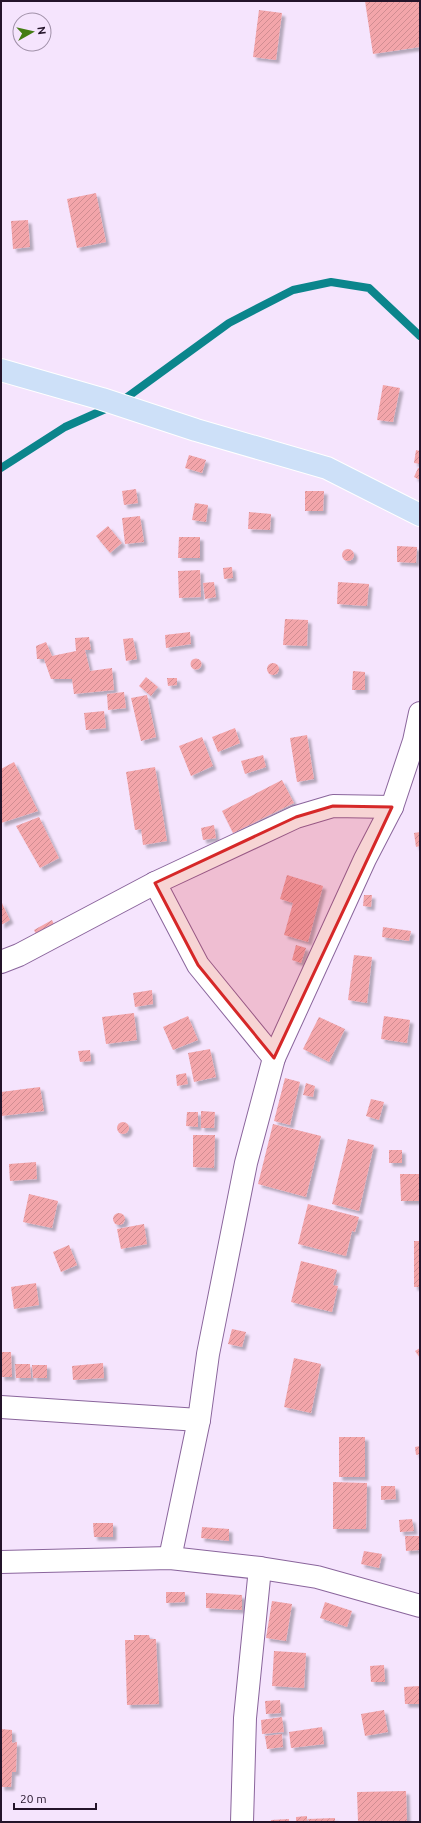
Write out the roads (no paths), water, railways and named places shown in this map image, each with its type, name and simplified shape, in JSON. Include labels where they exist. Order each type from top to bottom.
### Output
[{"type":"main road","points":[[1,370],[146,412],[196,430],[327,468],[420,515]]},
{"type":"street","points":[[170,1558],[198,1420],[208,1354],[246,1162],[274,1058],[365,859],[392,807],[414,741],[420,713]]},
{"type":"street","points":[[1,962],[19,955],[155,883],[296,817],[333,806],[392,807]]},
{"type":"street","points":[[155,883],[198,965],[274,1058]]},
{"type":"street","points":[[1,1407],[198,1420]]},
{"type":"street","points":[[1,1562],[170,1558],[260,1568],[317,1577],[420,1606]]},
{"type":"street","points":[[242,1822],[245,1718],[260,1568]]},
{"type":"waterway","points":[[1,468],[65,427],[119,403],[229,323],[293,290],[331,282],[369,288],[420,336]]}]
